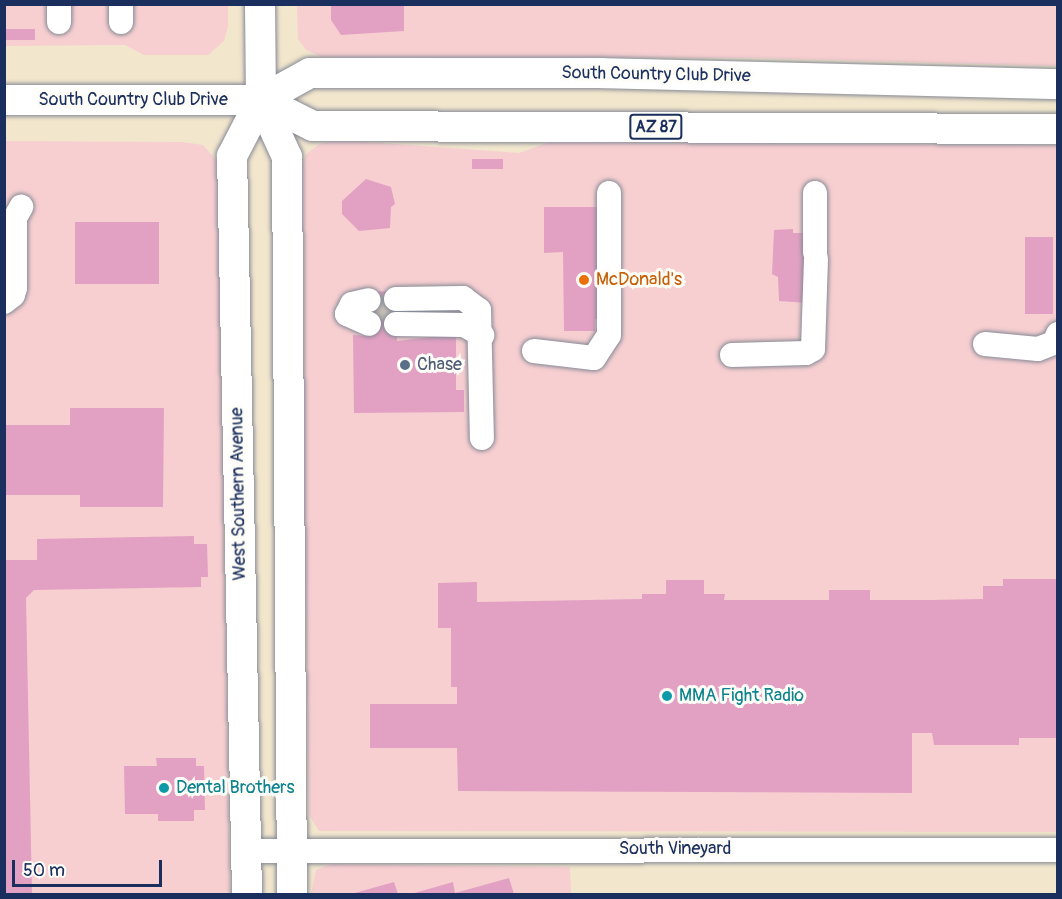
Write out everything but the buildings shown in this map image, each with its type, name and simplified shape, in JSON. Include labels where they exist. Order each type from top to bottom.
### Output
[{"type":"main road","name":"West Southern Avenue","points":[[260,4],[261,100],[287,157],[292,894]]},
{"type":"main road","name":"South Country Club Drive","points":[[261,100],[310,73],[601,73],[1058,84]]},
{"type":"main road","name":"South Country Club Drive","points":[[4,100],[261,100],[313,126],[1058,129]]},
{"type":"main road","name":"West Southern Avenue","points":[[247,894],[232,156],[261,100]]},
{"type":"street","points":[[534,343],[594,358],[606,341],[610,330],[609,193]]},
{"type":"street","points":[[732,355],[806,353],[813,349],[815,193]]},
{"type":"street","points":[[4,302],[14,295],[15,218],[21,207]]},
{"type":"street","points":[[396,310],[482,329],[482,438]]},
{"type":"street","points":[[985,344],[1038,348],[1054,343],[1058,334]]},
{"type":"street","name":"South Vineyard","points":[[247,851],[292,848],[1058,850]]},
{"type":"shaded area","points":[[4,5],[228,5],[228,27],[224,41],[208,55],[144,55],[125,45],[5,46]]},
{"type":"shaded area","points":[[297,5],[1057,5],[1057,66],[752,58],[322,57],[306,50],[298,39]]},
{"type":"shaded area","points":[[337,140],[519,153],[550,142],[1057,145],[1057,832],[319,831],[309,815],[299,181],[306,154],[320,144]]},
{"type":"shaded area","points":[[5,141],[182,142],[203,145],[218,162],[230,894],[5,894]]},
{"type":"shaded area","points":[[331,864],[570,867],[571,894],[311,894],[316,870]]},
{"type":"tunnel","points":[[369,308],[396,308]]},
{"type":"place","name":"McDonald's","points":[[584,280]]},
{"type":"place","name":"Chase","points":[[405,365]]},
{"type":"place","name":"MMA Fight Radio","points":[[667,696]]},
{"type":"place","name":"Dental Brothers","points":[[164,788]]}]
